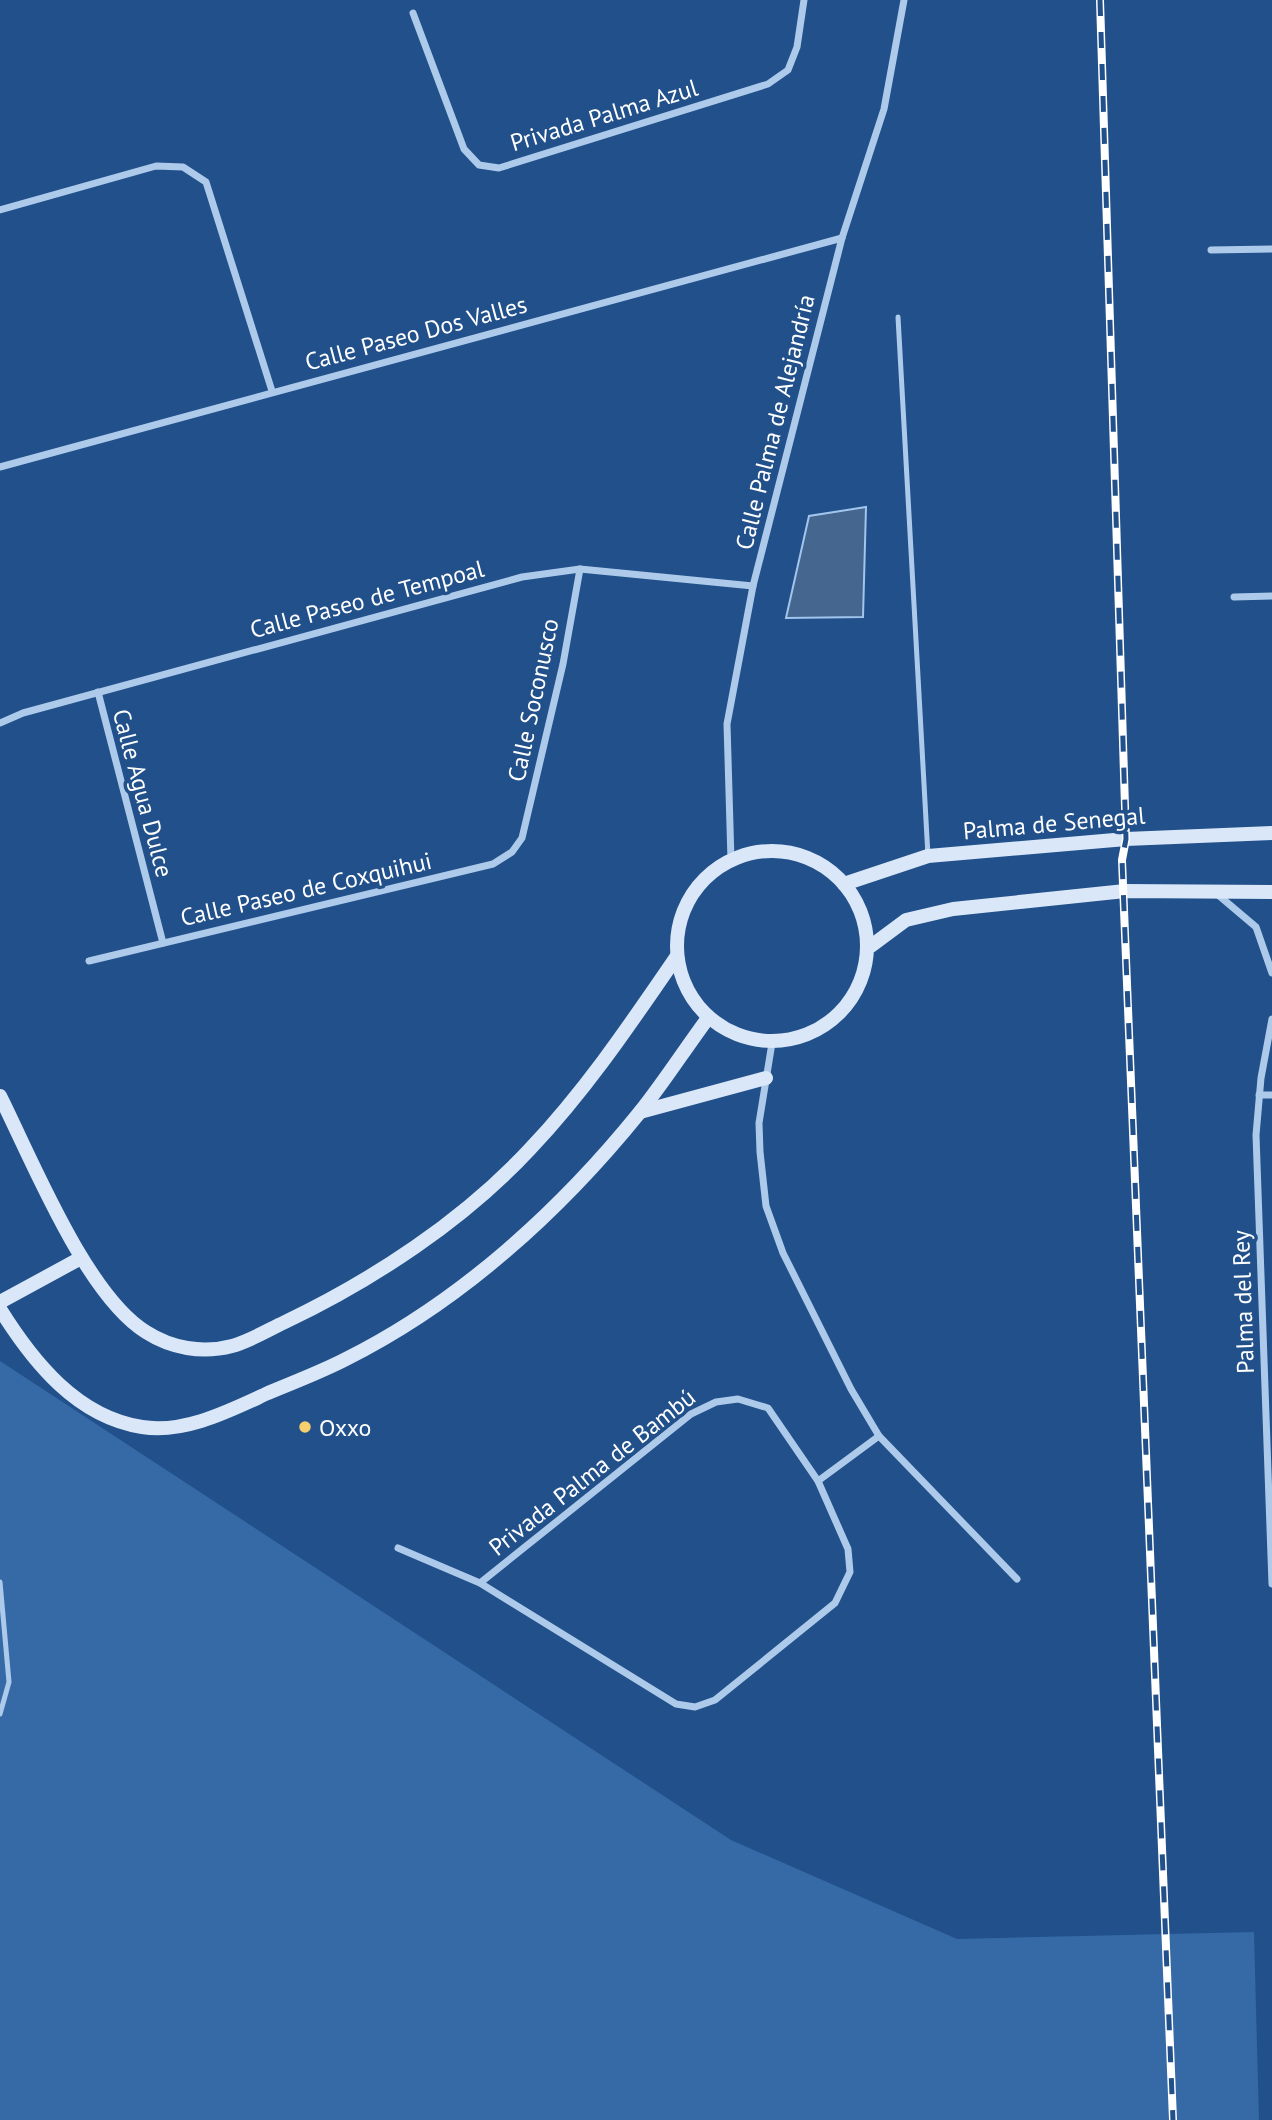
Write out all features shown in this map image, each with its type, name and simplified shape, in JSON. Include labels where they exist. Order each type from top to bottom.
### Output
[{"type":"street","name":"Privada Palma Azul","points":[[413,13],[464,149],[479,165],[499,168],[768,84],[788,70],[793,59],[804,0]]},
{"type":"street","name":"Calle Palma de Alejandría","points":[[731,860],[727,724],[753,586],[842,238],[884,109],[904,0]]},
{"type":"street","points":[[0,210],[156,166],[183,167],[206,182],[272,391]]},
{"type":"street","name":"Calle Paseo Dos Valles","points":[[0,467],[842,238]]},
{"type":"street","points":[[1211,250],[1272,249]]},
{"type":"street","name":"Calle Paseo de Tempoal","points":[[0,723],[23,713],[98,692],[522,577],[580,569],[753,586]]},
{"type":"street","name":"Calle Soconusco","points":[[522,838],[563,664],[580,569]]},
{"type":"street","points":[[1234,597],[1272,596]]},
{"type":"street","name":"Calle Agua Dulce","points":[[98,692],[163,943]]},
{"type":"street","name":"Palma de Senegal","points":[[844,884],[928,856],[1126,839],[1272,833]]},
{"type":"street","name":"Calle Paseo de Coxquihui","points":[[89,961],[493,864],[512,852],[522,838]]},
{"type":"street","points":[[776,851],[799,854],[823,864],[844,884],[860,909],[871,946],[857,990],[842,1012],[822,1029],[798,1039],[772,1043],[737,1036],[708,1018],[687,990],[677,956],[678,927],[688,899],[706,876],[731,860],[753,852],[776,851]]},
{"type":"street","points":[[871,946],[906,920],[953,909],[1125,891],[1216,894],[1272,892]]},
{"type":"street","points":[[1216,894],[1256,927],[1272,973]]},
{"type":"street","points":[[0,1096],[80,1258],[119,1307],[143,1331],[184,1348],[232,1346],[311,1310],[386,1266],[460,1212],[529,1151],[594,1077],[677,956]]},
{"type":"street","points":[[0,1309],[42,1368],[88,1408],[114,1420],[144,1428],[177,1425],[214,1417],[347,1359],[489,1266],[545,1216],[640,1112],[708,1018]]},
{"type":"street","name":"Palma del Rey","points":[[1272,1019],[1259,1095],[1256,1148],[1272,1584]]},
{"type":"street","points":[[772,1043],[759,1123],[770,1223],[851,1389],[879,1436],[1017,1579]]},
{"type":"street","points":[[640,1112],[766,1079]]},
{"type":"street","points":[[1259,1095],[1272,1095]]},
{"type":"street","points":[[0,1302],[80,1258]]},
{"type":"street","name":"Privada Palma de Bambú","points":[[398,1548],[480,1583],[676,1704],[695,1707],[715,1700],[835,1603],[844,1590],[850,1572],[848,1549],[818,1481],[768,1408],[738,1399],[716,1402],[691,1414],[480,1583]]},
{"type":"street","points":[[818,1481],[879,1436]]},
{"type":"lane","points":[[898,317],[928,856]]},
{"type":"lane","points":[[0,1582],[9,1682],[0,1713]]},
{"type":"shaded area","points":[[866,507],[863,617],[786,618],[809,516]]},
{"type":"shaded area","points":[[0,1361],[731,1840],[957,1939],[1254,1932],[1259,2120],[0,2120]]},
{"type":"railway","points":[[1100,0],[1126,839],[1122,860],[1173,2120]]},
{"type":"place","name":"Oxxo","points":[[305,1427]]}]
